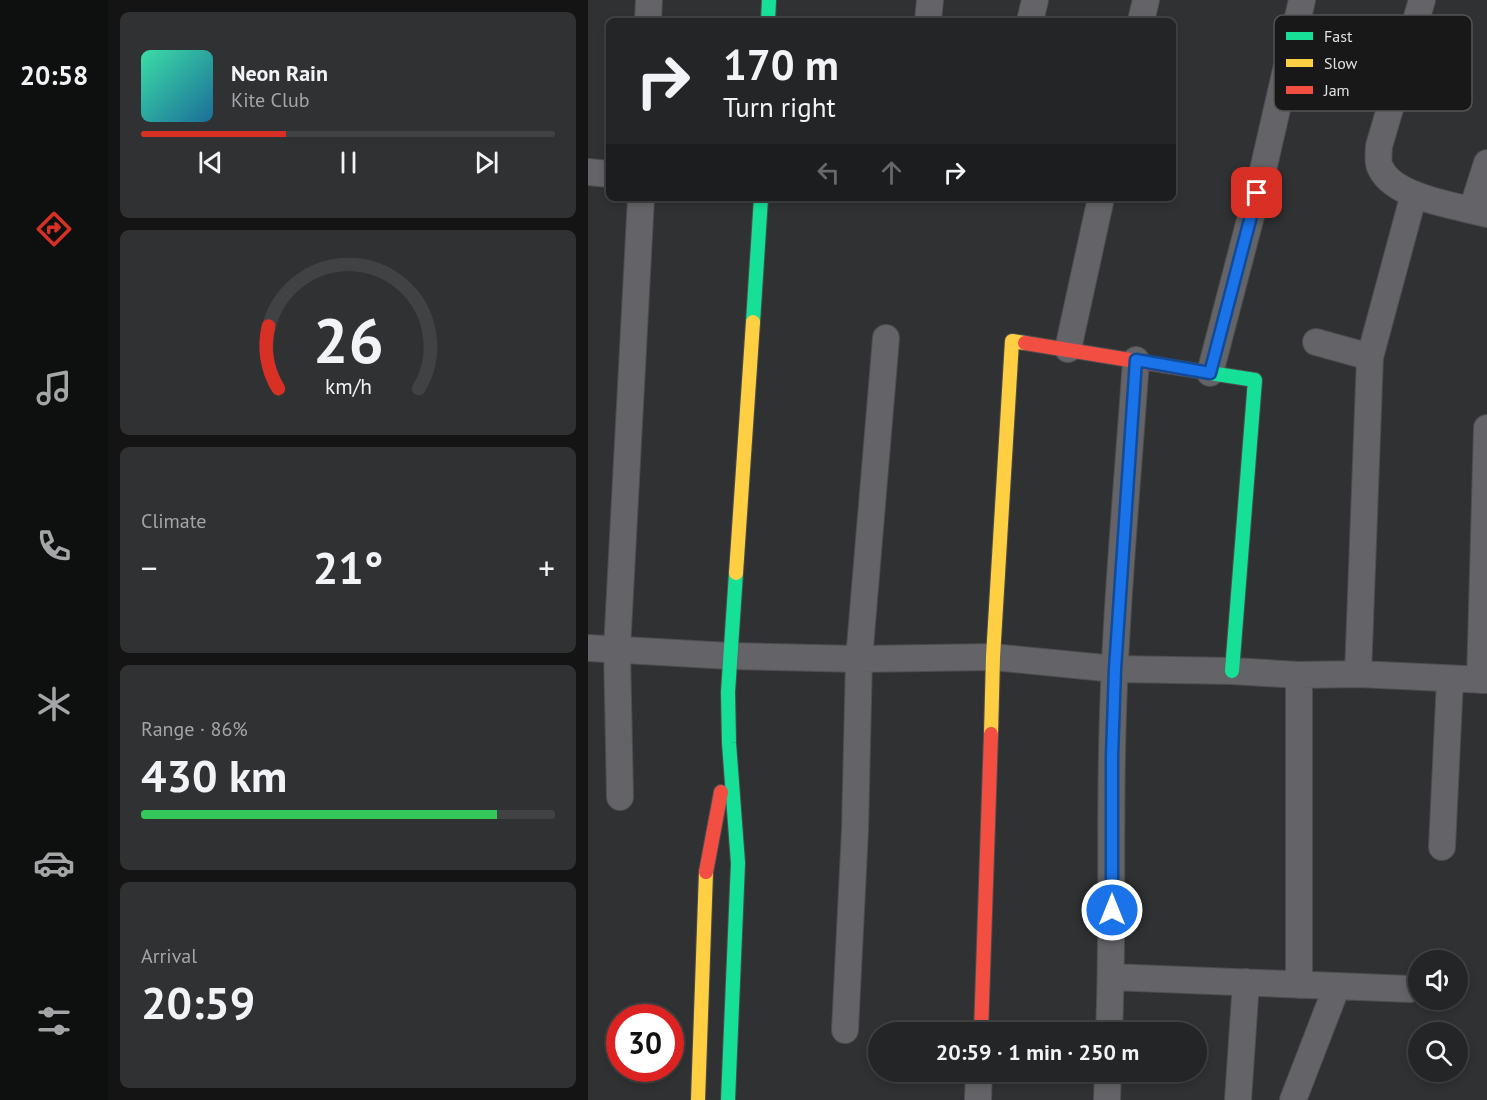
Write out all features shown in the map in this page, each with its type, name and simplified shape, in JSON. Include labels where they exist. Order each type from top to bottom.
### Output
[{"type":"street","points":[[648,18],[649,0]]},
{"type":"street","points":[[768,18],[769,0]]},
{"type":"street","points":[[928,18],[930,0]]},
{"type":"street","points":[[1031,18],[1035,0]]},
{"type":"street","points":[[1142,18],[1146,0]]},
{"type":"street","points":[[1299,15],[1302,0]]},
{"type":"street","points":[[1418,15],[1422,0]]},
{"type":"street","points":[[1210,373],[1277,111]]},
{"type":"street","points":[[1389,111],[1379,146],[1379,168],[1390,183],[1414,194],[1480,212],[1487,163]]},
{"type":"street","points":[[588,172],[606,174]]},
{"type":"street","points":[[1358,674],[1370,357],[1414,194]]},
{"type":"street","points":[[620,797],[617,650],[641,201]]},
{"type":"street","points":[[728,1100],[738,863],[729,743],[728,692],[761,201]]},
{"type":"street","points":[[1068,349],[1100,201]]},
{"type":"street","points":[[845,1030],[855,830],[859,659],[886,338]]},
{"type":"street","points":[[981,1022],[993,657],[1012,340],[1255,380],[1232,671]]},
{"type":"street","points":[[1316,342],[1370,357]]},
{"type":"street","points":[[1109,1022],[1115,669],[1136,360]]},
{"type":"street","points":[[588,648],[730,656],[859,659],[993,657],[1115,669],[1232,671],[1299,675],[1358,674],[1484,680],[1487,429]]},
{"type":"street","points":[[1299,675],[1299,985]]},
{"type":"street","points":[[1442,847],[1450,680]]},
{"type":"street","points":[[698,1100],[706,870],[729,743]]},
{"type":"street","points":[[1111,977],[1408,989]]},
{"type":"street","points":[[1238,1100],[1246,982]]},
{"type":"street","points":[[1293,1100],[1337,986]]},
{"type":"street","points":[[978,1100],[979,1082]]},
{"type":"street","points":[[1107,1100],[1108,1082]]},
{"type":"traffic: fast","points":[[768,18],[769,0]]},
{"type":"traffic: fast","points":[[753,322],[761,201]]},
{"type":"traffic: fast","points":[[1210,373],[1255,380],[1232,671]]},
{"type":"traffic: fast","points":[[728,1100],[738,863],[729,743],[728,692],[736,573]]},
{"type":"traffic: slow","points":[[736,573],[753,322]]},
{"type":"traffic: slow","points":[[991,734],[993,657],[1012,341],[1025,343]]},
{"type":"traffic: slow","points":[[698,1100],[706,872]]},
{"type":"traffic: jam","points":[[1025,343],[1210,373]]},
{"type":"traffic: jam","points":[[981,1022],[991,734]]},
{"type":"traffic: jam","points":[[706,872],[721,792]]},
{"type":"route","points":[[1112,910],[1112,756],[1115,669],[1136,360],[1210,373],[1257,193]]}]
